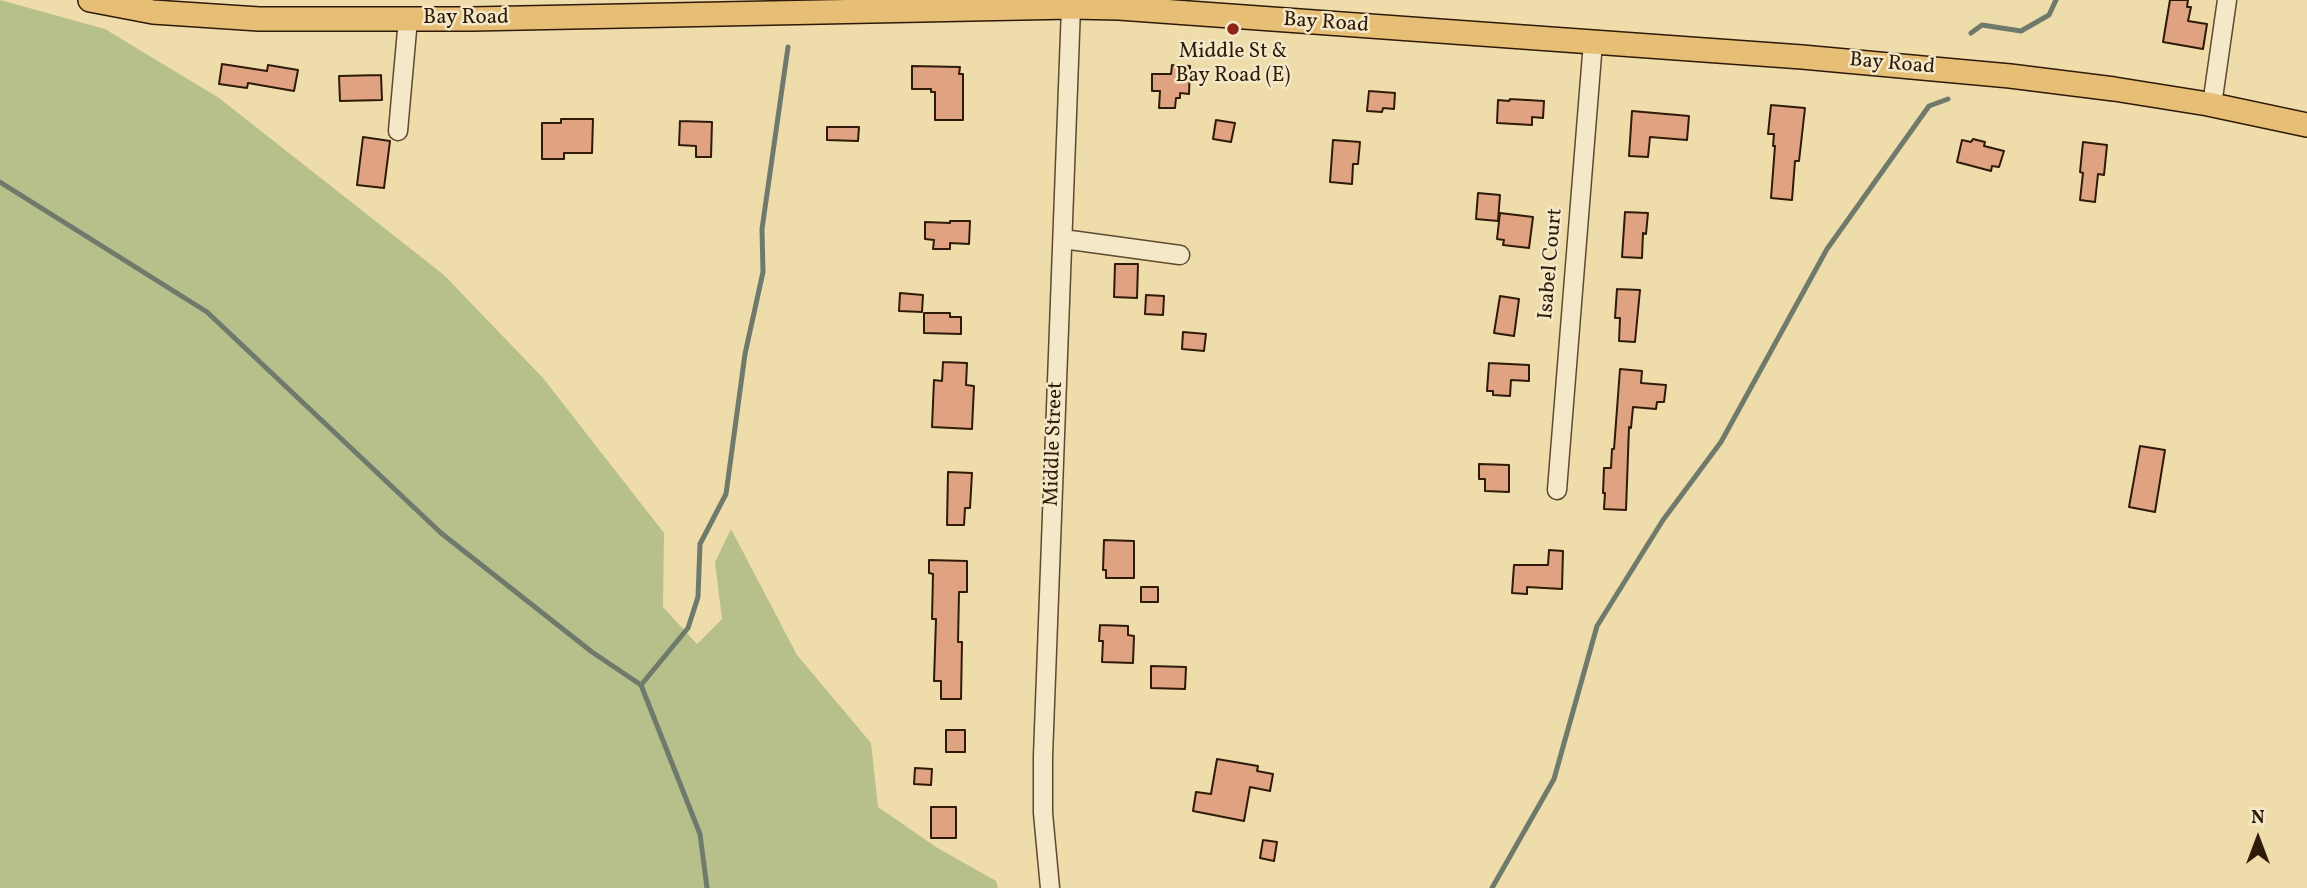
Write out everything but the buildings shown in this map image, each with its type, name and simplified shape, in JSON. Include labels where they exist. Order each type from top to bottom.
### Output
[{"type":"main road","name":"Bay Road","points":[[90,0],[153,12],[209,17],[408,19],[1071,4],[1802,57],[2010,76],[2211,105],[2307,125]]},
{"type":"street","points":[[2211,105],[2227,0]]},
{"type":"street","name":"Middle Street","points":[[1050,888],[1043,813],[1043,756],[1071,4]]},
{"type":"street","points":[[398,131],[408,19]]},
{"type":"street","name":"Isabel Court","points":[[1557,490],[1593,42]]},
{"type":"street","points":[[1063,239],[1180,255]]},
{"type":"green space","points":[[0,0],[105,29],[219,98],[444,275],[543,378],[664,533],[663,607],[697,644],[722,619],[715,562],[731,529],[797,655],[871,743],[878,807],[936,847],[996,881],[998,888],[0,888]]},
{"type":"waterway","points":[[1971,33],[1982,25],[2021,31],[2049,15],[2056,0]]},
{"type":"waterway","points":[[641,685],[688,628],[698,597],[700,544],[726,494],[745,354],[763,272],[762,229],[788,47]]},
{"type":"waterway","points":[[1492,888],[1554,779],[1597,626],[1663,520],[1721,442],[1827,249],[1929,106],[1948,99]]},
{"type":"waterway","points":[[0,182],[207,312],[441,533],[592,652],[641,685],[700,834],[707,888]]},
{"type":"place","name":"Middle St & Bay Road (E)","points":[[1233,29]]}]
